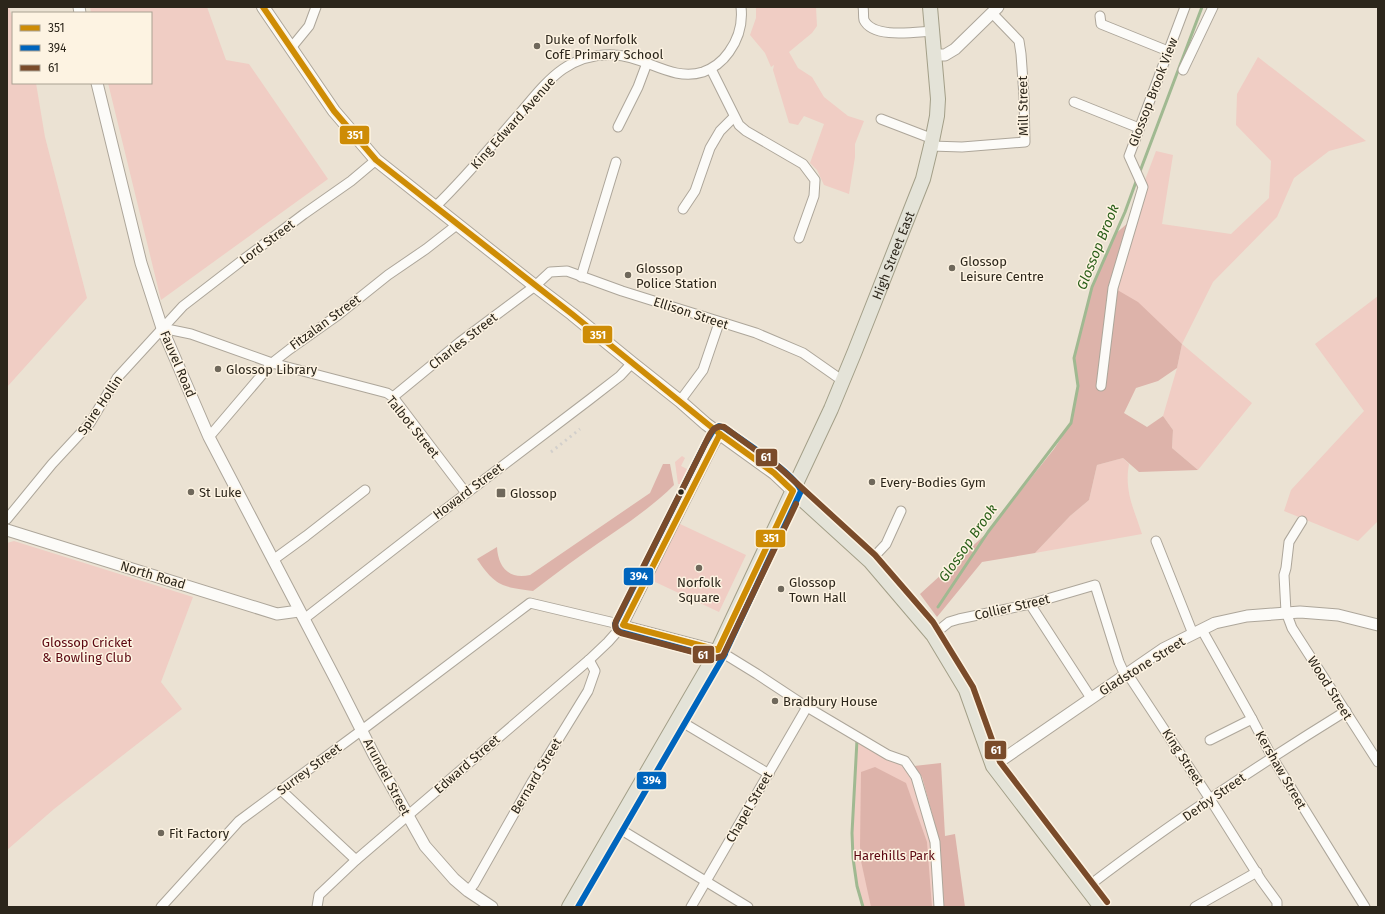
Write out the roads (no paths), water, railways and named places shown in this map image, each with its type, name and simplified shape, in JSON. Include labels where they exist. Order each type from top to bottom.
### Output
[{"type":"main road","points":[[263,7],[334,111],[376,160],[572,314],[720,434],[774,473],[870,561],[933,635],[966,690],[993,766],[1101,907]]},
{"type":"main road","name":"High Street East","points":[[568,907],[718,650],[843,381],[923,179],[932,143],[937,116],[938,99],[930,7]]},
{"type":"street","points":[[291,48],[309,26],[316,7]]},
{"type":"street","name":"King Edward Avenue","points":[[436,206],[456,187],[536,95],[563,69],[579,60],[598,55],[616,54],[684,75],[697,74],[711,69],[724,59],[736,43],[741,29],[741,7]]},
{"type":"street","points":[[863,7],[864,19],[873,30],[890,33],[932,31]]},
{"type":"street","name":"Glossop Brook View","points":[[1101,386],[1113,288],[1143,187],[1128,156],[1185,7]]},
{"type":"street","points":[[1183,70],[1213,7]]},
{"type":"street","points":[[935,55],[945,55],[955,49],[995,10]]},
{"type":"street","name":"Mill Street","points":[[932,143],[962,147],[1025,142],[1024,96],[1019,41],[995,10]]},
{"type":"street","points":[[1100,16],[1101,24],[1168,51]]},
{"type":"street","points":[[618,127],[638,87],[647,63]]},
{"type":"street","points":[[711,69],[739,125],[746,131],[803,164],[815,180],[814,196],[799,238]]},
{"type":"street","name":"Fauvel Road","points":[[97,84],[141,263],[162,328],[209,437],[304,618]]},
{"type":"street","points":[[1074,102],[1139,128]]},
{"type":"street","points":[[683,208],[695,191],[710,148],[720,131],[734,117]]},
{"type":"street","points":[[881,119],[932,143]]},
{"type":"street","name":"Lord Street","points":[[162,328],[183,306],[304,214],[351,181],[376,160]]},
{"type":"street","points":[[581,277],[616,162]]},
{"type":"street","name":"Fitzalan Street","points":[[209,437],[272,363],[458,224]]},
{"type":"street","name":"Ellison Street","points":[[535,286],[550,272],[567,271],[719,323],[756,333],[803,353],[843,381]]},
{"type":"street","name":"Charles Street","points":[[392,397],[460,342],[535,286]]},
{"type":"street","points":[[680,401],[703,370],[719,323]]},
{"type":"street","name":"Talbot Street","points":[[162,328],[191,334],[272,363],[387,393],[392,397],[466,493]]},
{"type":"street","name":"Spire Hollin","points":[[7,519],[52,464],[90,423],[117,378],[162,328]]},
{"type":"street","name":"Howard Street","points":[[304,618],[620,376],[632,364]]},
{"type":"street","name":"Edward Street","points":[[316,907],[319,894],[356,860],[589,660],[623,625],[720,434]]},
{"type":"street","points":[[273,560],[365,490]]},
{"type":"street","points":[[870,561],[886,544],[901,511]]},
{"type":"street","name":"Wood Street","points":[[1302,521],[1293,534],[1288,549],[1284,575],[1286,612],[1292,628],[1378,762]]},
{"type":"street","name":"North Road","points":[[7,530],[277,614],[304,618]]},
{"type":"street","name":"Kershaw Street","points":[[1156,542],[1198,632],[1252,719],[1272,757],[1366,907]]},
{"type":"street","name":"Collier Street","points":[[933,635],[949,622],[959,618],[1030,604],[1095,586]]},
{"type":"street","name":"King Street","points":[[1095,586],[1119,662],[1210,799],[1277,904]]},
{"type":"street","name":"Surrey Street","points":[[161,907],[239,821],[530,603],[623,625]]},
{"type":"street","points":[[1030,604],[1091,698]]},
{"type":"street","name":"Gladstone Street","points":[[993,766],[1163,649],[1215,623],[1247,616],[1286,612],[1338,615],[1378,625]]},
{"type":"street","name":"Arundel Street","points":[[304,618],[374,755],[425,846],[447,871],[468,891],[492,907]]},
{"type":"street","points":[[623,625],[718,650],[807,707],[888,755],[905,761],[916,777],[935,842],[939,907]]},
{"type":"street","name":"Bernard Street","points":[[468,891],[474,884],[532,782],[588,690],[596,671],[589,660]]},
{"type":"street","name":"Chapel Street","points":[[691,907],[807,707]]},
{"type":"street","name":"Derby Street","points":[[1086,888],[1121,861],[1210,799],[1272,757],[1346,711]]},
{"type":"street","points":[[677,719],[768,774]]},
{"type":"street","points":[[1210,740],[1252,719]]},
{"type":"street","points":[[281,790],[356,860]]},
{"type":"street","points":[[615,826],[748,907]]},
{"type":"street","points":[[1195,907],[1257,872]]},
{"type":"waterway","name":"Glossop Brook","points":[[1139,174],[1202,7]]},
{"type":"waterway","name":"Glossop Brook","points":[[938,607],[988,532],[1071,423],[1078,386],[1074,358],[1092,287],[1125,212],[1137,179]]},
{"type":"waterway","name":"Glossop Brook","points":[[857,740],[852,833],[853,858],[857,886],[863,907]]},
{"type":"railway","points":[[551,452],[580,429]]},
{"type":"place","name":"Duke of Norfolk CofE Primary School","points":[[537,46]]},
{"type":"place","name":"Glossop Leisure Centre","points":[[952,268]]},
{"type":"place","name":"Glossop Police Station","points":[[628,275]]},
{"type":"place","name":"Glossop Library","points":[[218,369]]},
{"type":"place","name":"Every-Bodies Gym","points":[[872,482]]},
{"type":"place","name":"St Luke","points":[[191,492]]},
{"type":"place","name":"Glossop","points":[[501,493]]},
{"type":"place","name":"Norfolk Square","points":[[699,568]]},
{"type":"place","name":"Glossop Town Hall","points":[[781,589]]},
{"type":"place","name":"Bradbury House","points":[[775,701]]},
{"type":"place","name":"Fit Factory","points":[[161,833]]},
{"type":"park label","name":"Glossop Cricket & Bowling Club","points":[[87,650]]},
{"type":"park label","name":"Harehills Park","points":[[894,855]]}]
